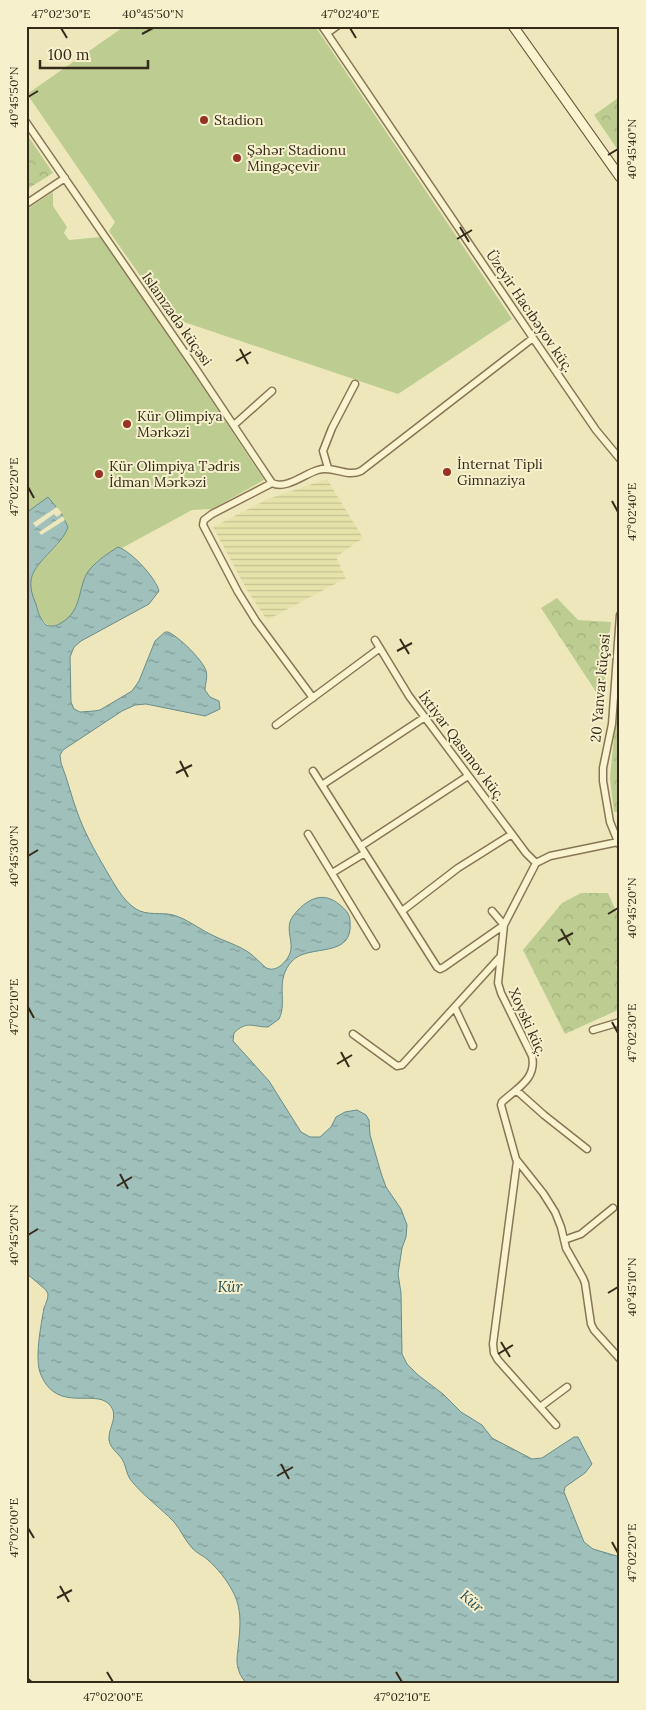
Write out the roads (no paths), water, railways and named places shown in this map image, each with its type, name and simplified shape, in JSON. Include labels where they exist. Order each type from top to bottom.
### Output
[{"type":"main road","points":[[513,26],[620,177]]},
{"type":"street","name":"Üzeyir Hacıbəyov küç.","points":[[322,26],[596,430],[620,459]]},
{"type":"street","points":[[327,33],[337,26]]},
{"type":"street","name":"Islamzadə küçəsi","points":[[26,122],[272,483]]},
{"type":"street","points":[[26,204],[65,178]]},
{"type":"street","points":[[312,698],[256,621],[238,592],[203,525],[204,520],[272,483],[277,485],[284,484],[318,470],[328,468],[353,474],[361,471],[533,338]]},
{"type":"street","points":[[328,468],[323,450],[355,384]]},
{"type":"street","points":[[234,426],[272,391]]},
{"type":"street","name":"20 Yanvar küçəsi","points":[[619,844],[605,803],[603,768],[612,724],[620,615]]},
{"type":"street","name":"İxtiyar Qasımov küç.","points":[[374,640],[425,718],[536,863]]},
{"type":"street","points":[[276,725],[380,648]]},
{"type":"street","points":[[322,785],[425,718]]},
{"type":"street","points":[[313,771],[437,967],[440,969],[504,925],[492,912]]},
{"type":"street","points":[[360,846],[468,776]]},
{"type":"street","points":[[308,834],[376,946]]},
{"type":"street","points":[[402,911],[458,868],[512,834]]},
{"type":"street","points":[[536,863],[550,856],[619,844]]},
{"type":"street","points":[[332,873],[365,853]]},
{"type":"street","name":"Xoyski küç.","points":[[536,863],[504,925],[498,983],[501,993],[532,1056],[534,1066],[531,1076],[502,1102],[501,1106],[509,1141],[517,1161],[544,1193],[555,1212],[566,1248],[585,1283],[591,1324],[594,1330],[620,1358]]},
{"type":"street","points":[[353,1034],[397,1066],[402,1065],[500,957]]},
{"type":"street","points":[[455,1008],[473,1046]]},
{"type":"street","points":[[593,1030],[620,1022]]},
{"type":"street","points":[[516,1090],[544,1115],[588,1149]]},
{"type":"street","points":[[517,1161],[493,1344],[494,1353],[498,1360],[556,1425]]},
{"type":"street","points":[[564,1240],[581,1234],[613,1208]]},
{"type":"street","points":[[540,1407],[567,1387]]},
{"type":"water","name":"Kür","points":[[48,497],[61,513],[68,527],[60,541],[36,568],[31,581],[32,593],[38,613],[46,625],[56,625],[68,618],[77,604],[83,582],[90,569],[118,547],[142,566],[153,579],[159,591],[149,604],[81,641],[74,647],[70,657],[71,702],[74,709],[80,712],[100,710],[132,691],[139,681],[155,641],[165,632],[168,632],[184,643],[204,666],[207,673],[205,690],[210,697],[219,701],[220,709],[205,716],[146,704],[135,705],[122,711],[63,750],[60,755],[61,763],[86,833],[115,886],[136,909],[145,912],[169,914],[183,919],[246,951],[269,969],[282,965],[288,957],[291,949],[289,924],[293,916],[303,905],[321,897],[334,900],[347,912],[350,918],[349,933],[345,941],[329,949],[300,956],[292,961],[287,968],[282,983],[282,1005],[279,1019],[268,1027],[247,1025],[234,1033],[233,1041],[269,1081],[301,1132],[310,1137],[320,1137],[331,1127],[336,1117],[345,1112],[357,1110],[366,1115],[369,1120],[370,1135],[386,1187],[401,1209],[407,1225],[398,1274],[401,1293],[402,1354],[407,1364],[461,1412],[482,1425],[492,1438],[532,1459],[542,1458],[574,1437],[578,1437],[592,1464],[585,1473],[565,1487],[564,1492],[584,1542],[593,1549],[620,1557],[620,1684],[247,1684],[240,1675],[237,1666],[240,1619],[238,1604],[232,1590],[218,1571],[193,1549],[174,1522],[140,1491],[130,1479],[123,1461],[112,1448],[109,1440],[114,1417],[112,1408],[102,1400],[66,1397],[56,1393],[48,1387],[41,1375],[38,1361],[39,1342],[48,1294],[46,1290],[26,1273],[26,513]]},
{"type":"railway","points":[[26,1677],[34,1684]]},
{"type":"place","name":"Stadion","points":[[204,120]]},
{"type":"place","name":"Şəhər Stadionu Mingəçevir","points":[[237,158]]},
{"type":"place","name":"Kür Olimpiya Mərkəzi","points":[[127,424]]},
{"type":"place","name":"İnternat Tipli Gimnaziya","points":[[447,472]]},
{"type":"place","name":"Kür Olimpiya Tədris İdman Mərkəzi","points":[[99,474]]}]
